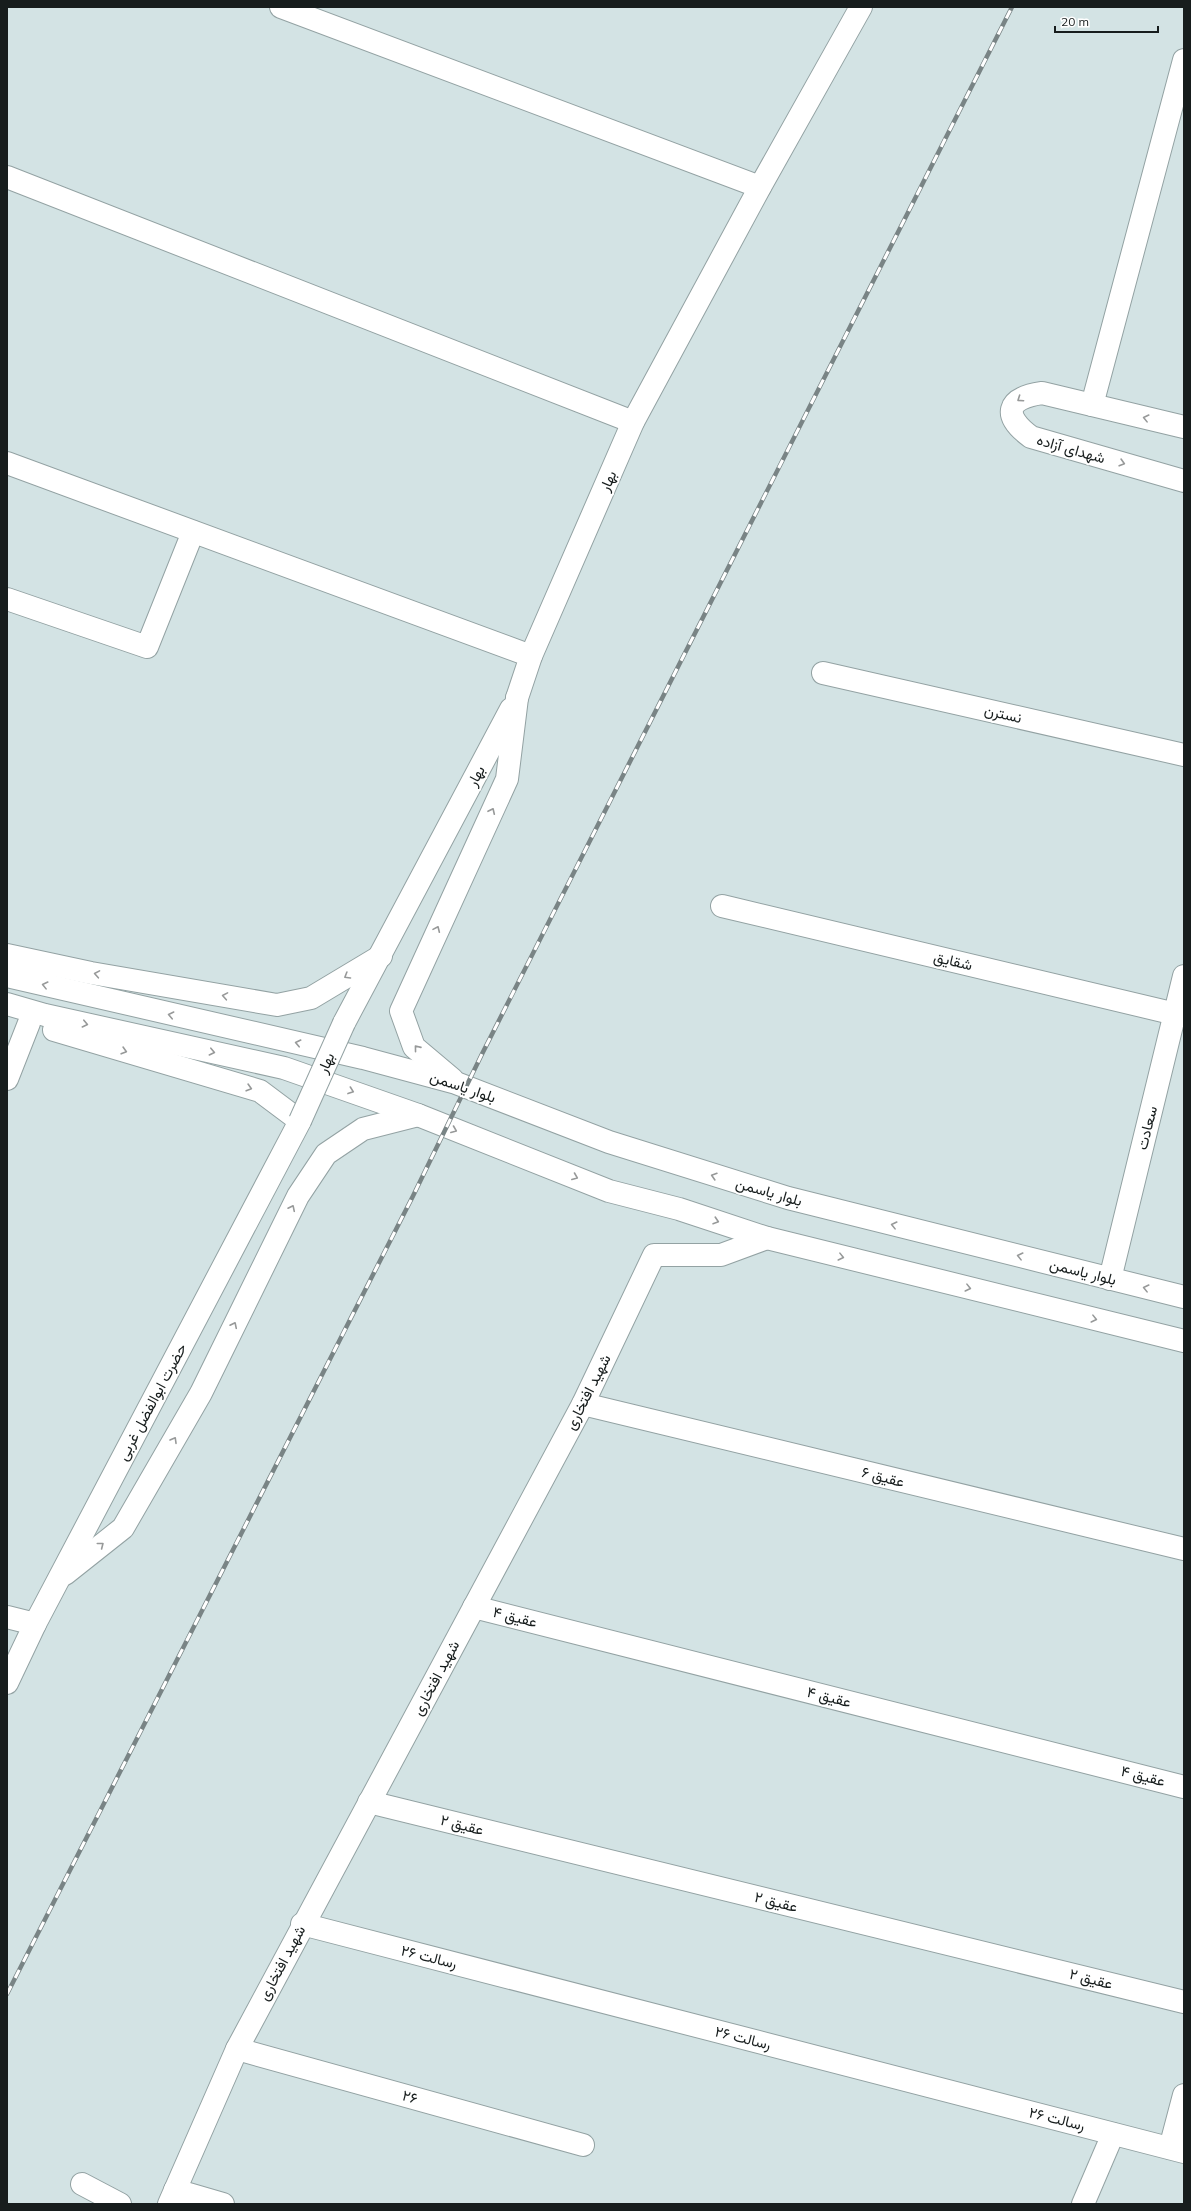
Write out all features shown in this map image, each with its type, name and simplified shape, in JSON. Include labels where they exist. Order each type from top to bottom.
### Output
[{"type":"street","points":[[281,7],[760,187]]},
{"type":"street","name":"بهار","points":[[300,1121],[344,1023],[517,698],[531,656],[633,422],[760,187],[861,7]]},
{"type":"street","points":[[1092,405],[1184,60]]},
{"type":"street","points":[[7,177],[633,422]]},
{"type":"street","name":"شهدای آزاده","points":[[1184,427],[1042,393],[1025,395],[1014,403],[1012,412],[1015,423],[1031,437],[1184,481]]},
{"type":"street","points":[[7,463],[531,656]]},
{"type":"street","points":[[7,599],[147,647],[194,532]]},
{"type":"street","name":"نسترن","points":[[823,673],[1184,755]]},
{"type":"street","points":[[456,1083],[414,1047],[401,1011],[507,779],[517,698]]},
{"type":"street","name":"شقایق","points":[[722,906],[1180,1015]]},
{"type":"street","points":[[7,955],[91,973],[277,1005],[311,998],[381,956]]},
{"type":"street","name":"بلوار یاسمن","points":[[7,976],[363,1058],[456,1083],[609,1142],[788,1198],[1184,1297]]},
{"type":"street","name":"سعادت","points":[[1110,1279],[1180,1015],[1184,976]]},
{"type":"street","points":[[7,1004],[45,1015],[284,1068],[418,1115],[609,1191],[679,1209],[767,1238],[1184,1341]]},
{"type":"street","points":[[7,1014],[28,1023],[260,1091],[300,1121]]},
{"type":"street","points":[[7,1079],[28,1023]]},
{"type":"street","points":[[59,1578],[123,1528],[201,1393],[298,1196],[326,1154],[363,1128],[418,1115]]},
{"type":"street","name":"حضرت ابوالفضل غربی","points":[[7,1683],[35,1624],[300,1121]]},
{"type":"street","name":"شهید افتخاری","points":[[172,2197],[237,2048],[302,1924],[583,1404],[654,1256],[721,1255],[767,1238]]},
{"type":"street","name":"عقیق ۶","points":[[583,1404],[1184,1549]]},
{"type":"street","name":"عقیق ۴","points":[[474,1607],[1184,1787]]},
{"type":"street","points":[[7,1617],[35,1624]]},
{"type":"street","name":"عقیق ۲","points":[[369,1802],[1184,2002]]},
{"type":"street","name":"رسالت ۲۶","points":[[302,1924],[1177,2150]]},
{"type":"street","name":"۲۶","points":[[237,2048],[583,2145]]},
{"type":"street","points":[[1177,2150],[1184,2095]]},
{"type":"street","points":[[1083,2204],[1112,2134]]},
{"type":"street","points":[[82,2184],[120,2204]]},
{"type":"street","points":[[172,2197],[223,2204]]},
{"type":"railway","points":[[7,1994],[413,1196],[482,1054],[1012,7]]}]
